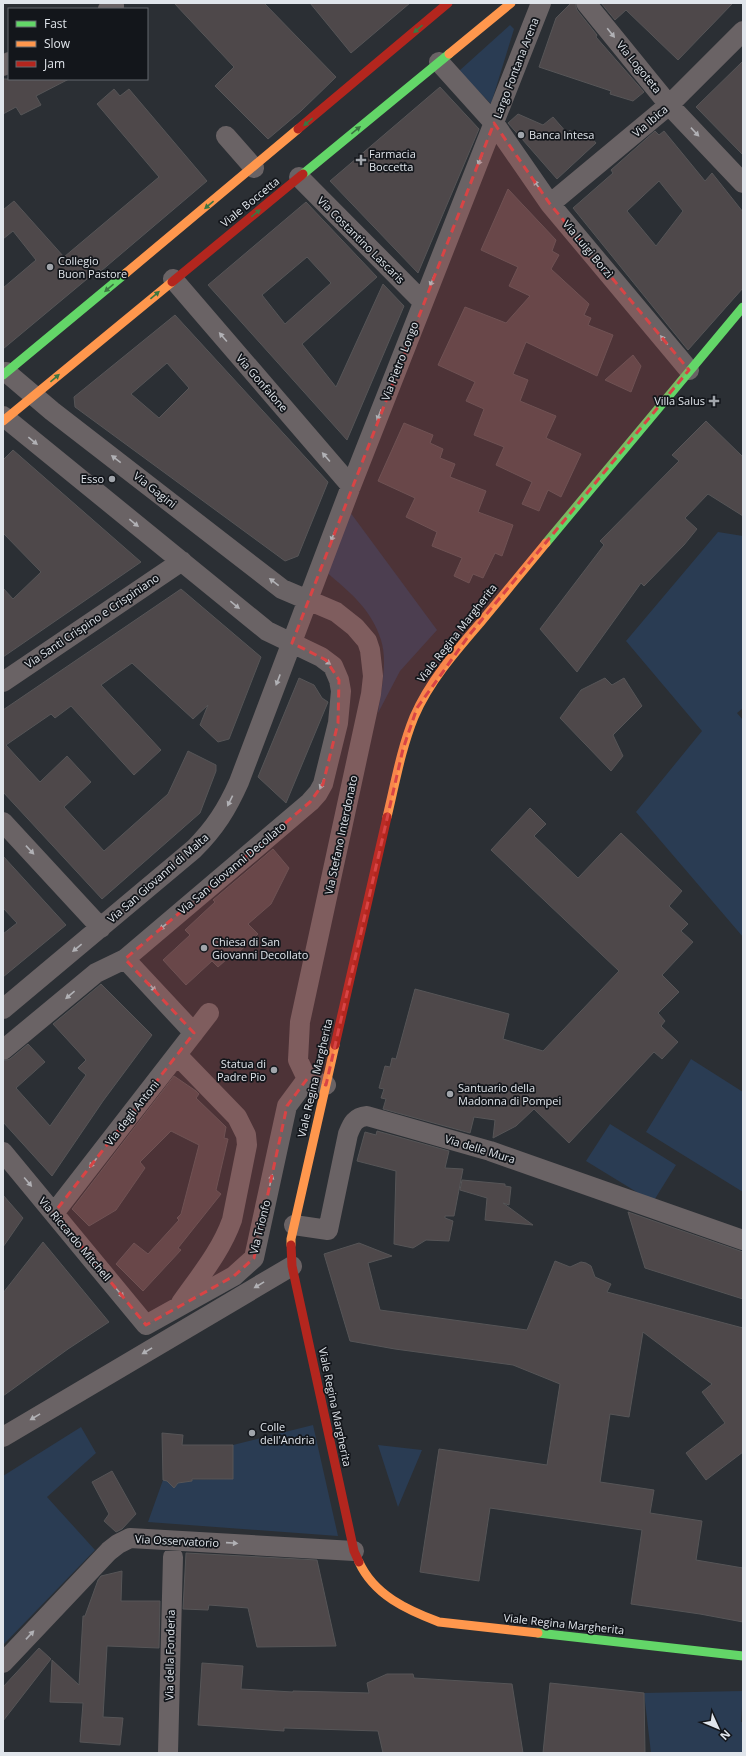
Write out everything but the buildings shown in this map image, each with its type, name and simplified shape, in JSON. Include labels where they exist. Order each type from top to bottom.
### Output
[{"type":"main road","points":[[4,373],[254,168],[448,3]]},
{"type":"main road","name":"Viale Boccetta","points":[[4,418],[512,3]]},
{"type":"main road","name":"Viale Regina Margherita","points":[[743,307],[470,634],[441,670],[417,708],[408,728],[403,749],[291,1239],[292,1266],[354,1551],[367,1578],[379,1590],[392,1600],[419,1615],[439,1622],[743,1656]]},
{"type":"street","name":"Largo Fontana Arena","points":[[439,62],[494,123],[541,3]]},
{"type":"street","name":"Via Logoteta","points":[[586,3],[669,105],[743,183]]},
{"type":"street","name":"Via Ibica","points":[[550,204],[669,105],[743,31]]},
{"type":"street","name":"Via Luigi Borzì","points":[[494,123],[550,204],[689,370]]},
{"type":"street","name":"Via Pietro Longo","points":[[308,600],[351,486],[494,123]]},
{"type":"street","points":[[226,136],[254,168]]},
{"type":"street","name":"Via Costantino Lascaris","points":[[299,177],[423,302]]},
{"type":"street","name":"Via Gonfalone","points":[[173,280],[351,486]]},
{"type":"street","name":"Via Gagini","points":[[4,373],[282,589],[308,600]]},
{"type":"street","points":[[4,418],[267,631],[292,643]]},
{"type":"street","name":"Via Santi Crispino e Crispiniano","points":[[3,682],[182,561]]},
{"type":"street","name":"Via San Giovanni di Malta","points":[[3,1009],[194,849],[213,829],[222,816],[239,782],[308,600]]},
{"type":"street","name":"Via Stefano Interdonato","points":[[307,1079],[298,1060],[300,1022],[371,694],[373,676],[370,650],[362,634],[336,612],[308,600]]},
{"type":"street","name":"Via San Giovanni Decollato","points":[[3,1050],[96,973],[125,958],[310,802],[318,793],[326,773],[338,722],[341,703],[340,680],[333,666],[326,660],[292,643]]},
{"type":"street","points":[[3,822],[101,928]]},
{"type":"street","points":[[125,958],[194,1033]]},
{"type":"street","name":"Via degli Antoni","points":[[54,1213],[209,1013]]},
{"type":"street","points":[[177,1055],[236,1117],[246,1135],[247,1145],[232,1220],[228,1230],[220,1248],[179,1306]]},
{"type":"street","points":[[307,1079],[326,1085]]},
{"type":"street","name":"Via Trionfo","points":[[146,1325],[234,1276],[254,1258],[287,1106],[307,1079]]},
{"type":"street","name":"Via delle Mura","points":[[294,1224],[328,1230],[348,1134],[355,1120],[361,1116],[367,1116],[490,1151],[743,1240]]},
{"type":"street","name":"Via Riccardo Mitchell","points":[[3,1152],[146,1325]]},
{"type":"street","points":[[7,1427],[292,1266]]},
{"type":"street","name":"Via Osservatorio","points":[[3,1663],[109,1551],[118,1544],[130,1538],[354,1551]]},
{"type":"street","name":"Via della Fonderia","points":[[168,1753],[173,1557]]},
{"type":"highlighted area","points":[[494,123],[550,204],[689,370],[470,634],[417,708],[403,749],[326,1085],[307,1079],[287,1106],[254,1258],[234,1276],[146,1325],[54,1213],[194,1033],[125,959],[310,802],[323,784],[338,723],[339,680],[326,660],[292,643]]},
{"type":"shaded area","points":[[510,25],[514,29],[491,104],[459,71]]},
{"type":"shaded area","points":[[347,508],[437,630],[400,671],[378,713],[384,658],[381,640],[377,629],[366,610],[359,602],[326,572]]},
{"type":"shaded area","points":[[718,532],[743,536],[743,708],[737,713],[743,720],[743,937],[636,812],[702,731],[626,641]]},
{"type":"shaded area","points":[[691,1059],[743,1092],[743,1192],[646,1132]]},
{"type":"shaded area","points":[[610,1124],[676,1165],[653,1202],[586,1161]]},
{"type":"shaded area","points":[[313,1425],[338,1536],[148,1522],[163,1480],[232,1479],[233,1445]]},
{"type":"shaded area","points":[[81,1427],[96,1453],[47,1497],[95,1550],[3,1645],[3,1476]]},
{"type":"shaded area","points":[[378,1445],[422,1450],[398,1507]]},
{"type":"shaded area","points":[[743,1691],[741,1722],[743,1722],[743,1753],[651,1753],[644,1693]]},
{"type":"traffic: fast","points":[[303,174],[449,54]]},
{"type":"traffic: fast","points":[[3,375],[126,273]]},
{"type":"traffic: fast","points":[[546,543],[743,307]]},
{"type":"traffic: fast","points":[[538,1633],[743,1656]]},
{"type":"traffic: slow","points":[[449,54],[511,3]]},
{"type":"traffic: slow","points":[[126,273],[298,129]]},
{"type":"traffic: slow","points":[[3,421],[172,282]]},
{"type":"traffic: slow","points":[[387,817],[405,741],[420,704],[452,656],[546,543]]},
{"type":"traffic: slow","points":[[291,1245],[291,1239],[335,1045]]},
{"type":"traffic: slow","points":[[359,1562],[365,1574],[382,1592],[415,1612],[439,1622],[538,1633]]},
{"type":"traffic: jam","points":[[298,129],[448,3]]},
{"type":"traffic: jam","points":[[172,282],[303,174]]},
{"type":"traffic: jam","points":[[335,1045],[387,817]]},
{"type":"traffic: jam","points":[[291,1245],[292,1266],[354,1551],[359,1562]]},
{"type":"place","name":"Banca Intesa","points":[[521,135]]},
{"type":"place","name":"Farmacia Boccetta","points":[[361,160]]},
{"type":"place","name":"Collegio Buon Pastore","points":[[50,267]]},
{"type":"place","name":"Villa Salus","points":[[714,401]]},
{"type":"place","name":"Esso","points":[[112,479]]},
{"type":"place","name":"Chiesa di San Giovanni Decollato","points":[[204,948]]},
{"type":"place","name":"Statua di Padre Pio","points":[[274,1070]]},
{"type":"place","name":"Santuario della Madonna di Pompei","points":[[450,1094]]},
{"type":"place","name":"Colle dell'Andria","points":[[252,1433]]}]
